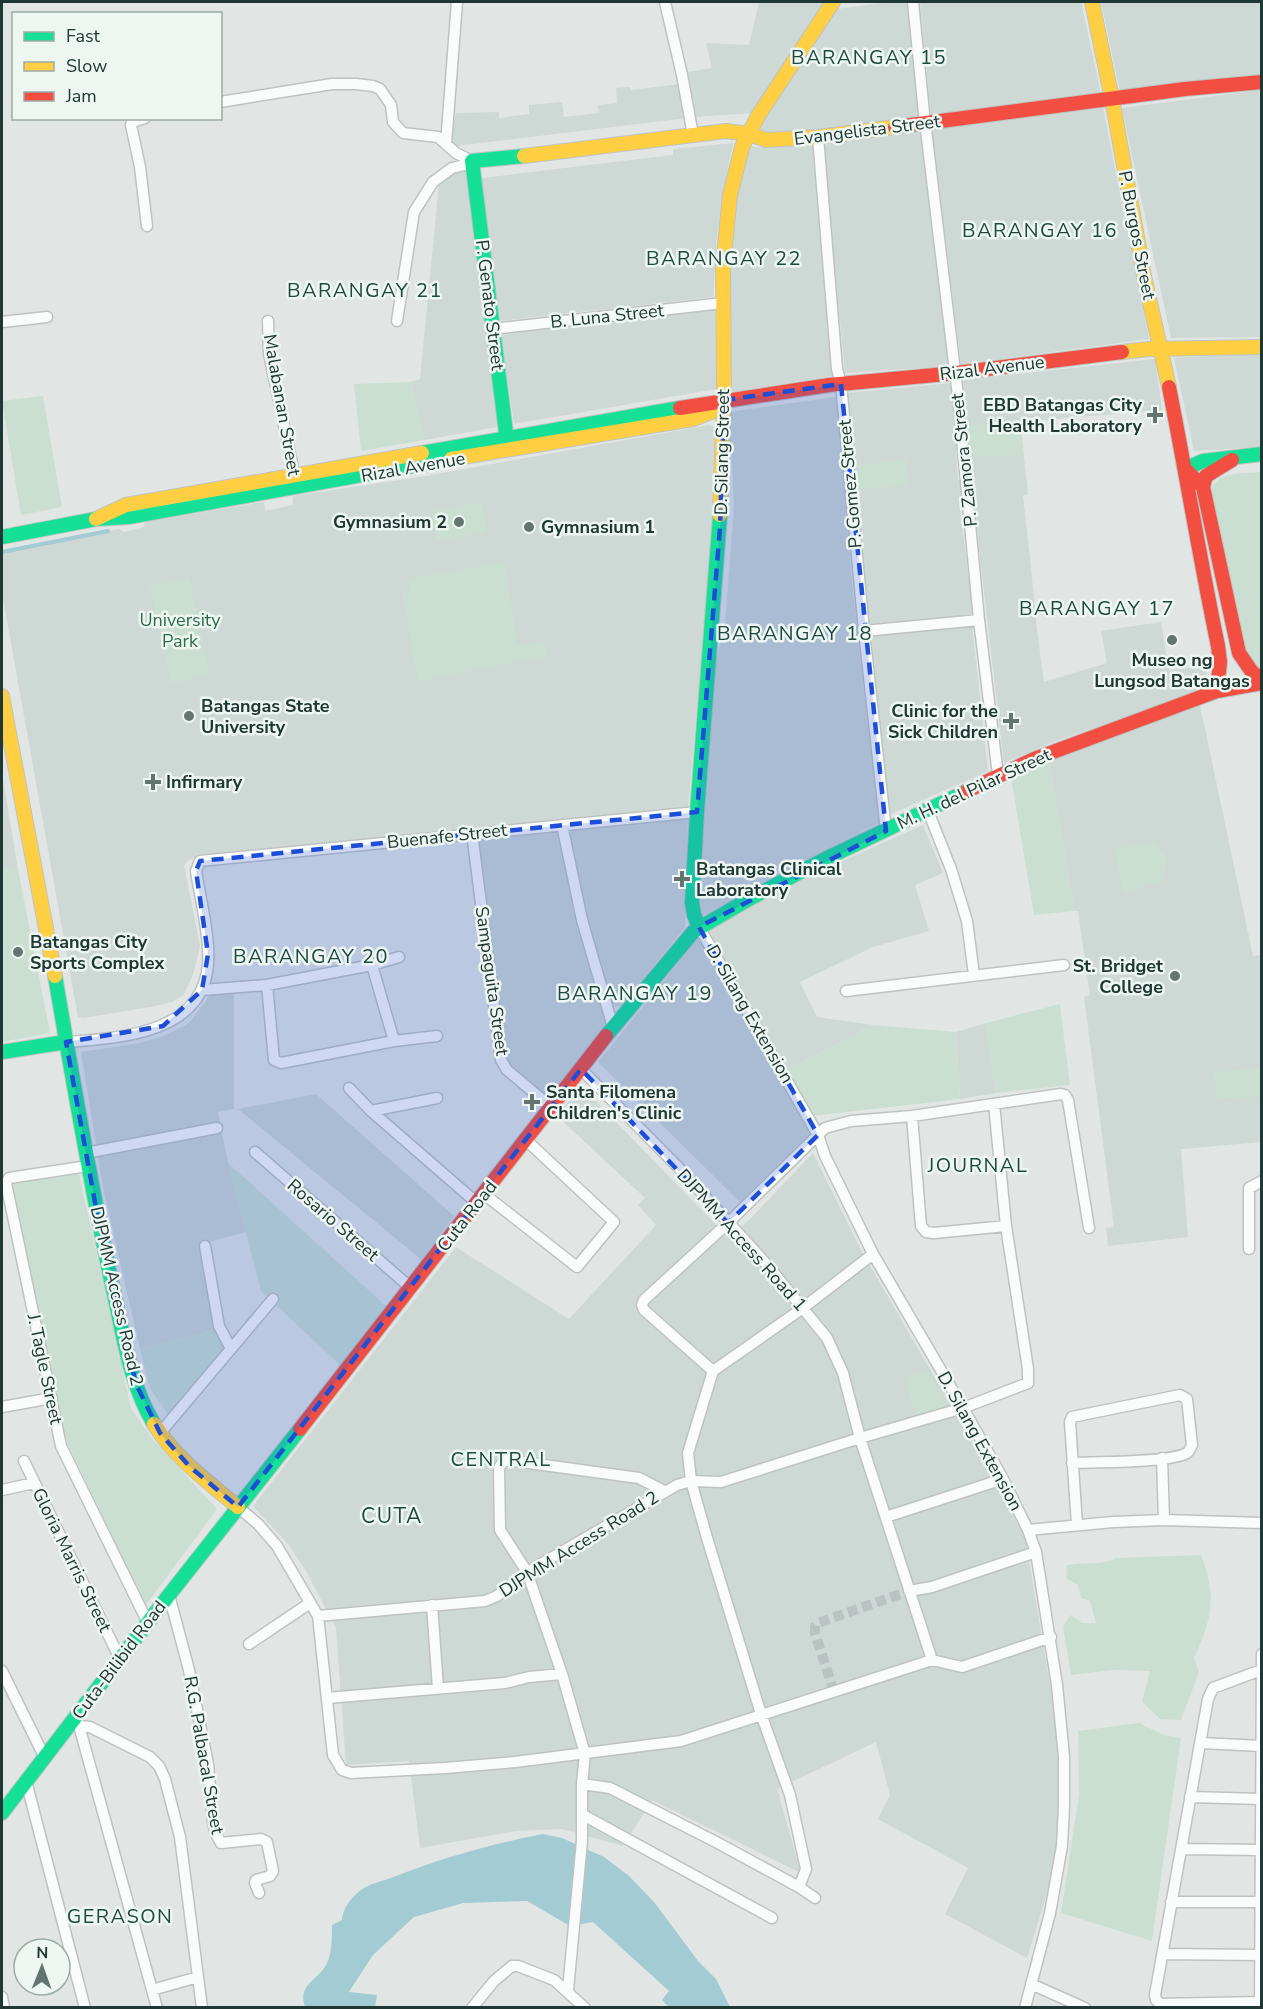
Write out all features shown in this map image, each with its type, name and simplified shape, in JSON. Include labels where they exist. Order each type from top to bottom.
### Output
[{"type":"street","points":[[446,144],[457,2]]},
{"type":"street","points":[[665,2],[693,135]]},
{"type":"street","name":"D. Silang Street","points":[[699,927],[692,903],[720,527],[724,400],[723,248],[729,204],[736,164],[749,134],[770,95],[833,2]]},
{"type":"street","name":"P. Zamora Street","points":[[914,2],[956,373],[979,620],[998,775]]},
{"type":"street","name":"P. Burgos Street","points":[[1092,2],[1218,646],[1220,662],[1217,691]]},
{"type":"street","name":"Evangelista Street","points":[[473,162],[726,131],[749,134],[766,140],[818,138],[1185,89],[1262,82]]},
{"type":"street","points":[[222,102],[332,84],[372,86],[380,89],[391,105],[393,122],[403,133],[434,136],[456,153],[473,162]]},
{"type":"street","points":[[139,120],[132,122],[131,125],[140,167],[147,226]]},
{"type":"street","name":"P. Gomez Street","points":[[818,138],[837,369],[841,384],[864,631],[886,831]]},
{"type":"street","points":[[397,321],[414,212],[433,182],[452,168],[473,162]]},
{"type":"street","name":"P. Genato Street","points":[[473,162],[508,443]]},
{"type":"street","name":"B. Luna Street","points":[[492,328],[723,303]]},
{"type":"street","points":[[2,322],[46,317]]},
{"type":"street","name":"Malabanan Street","points":[[267,321],[269,354],[296,482]]},
{"type":"street","name":"Rizal Avenue","points":[[2,537],[96,519],[126,505],[296,482],[724,400],[841,384],[1161,349],[1262,346]]},
{"type":"street","points":[[1203,487],[1185,469],[1203,461],[1262,454]]},
{"type":"street","points":[[1239,456],[1206,476],[1203,487],[1235,643],[1242,658],[1262,681]]},
{"type":"street","points":[[864,631],[979,620]]},
{"type":"street","points":[[1220,662],[1242,658]]},
{"type":"street","name":"M. H. del Pilar Street","points":[[699,927],[807,868],[998,775],[1059,748],[1217,691],[1262,681]]},
{"type":"street","name":"DJPMM Access Road 2","points":[[2,696],[87,1160],[130,1366],[147,1412],[160,1433],[189,1466],[258,1524],[277,1546],[318,1616],[485,1601],[497,1596],[527,1572],[664,1491],[691,1481],[722,1482],[963,1408],[1028,1383],[1028,1369],[1006,1226]]},
{"type":"street","points":[[928,811],[951,869],[967,921],[974,975]]},
{"type":"street","name":"Buenafe Street","points":[[202,990],[207,973],[208,954],[196,871],[198,863],[472,833],[697,812]]},
{"type":"street","points":[[562,825],[582,920],[613,1027]]},
{"type":"street","name":"Sampaguita Street","points":[[472,833],[501,1060],[507,1070],[551,1107]]},
{"type":"street","name":"Cuta Road","points":[[238,1508],[613,1027],[699,927]]},
{"type":"street","name":"D. Silang Extension","points":[[699,927],[818,1135],[825,1156],[873,1254],[1003,1479],[1036,1552],[1051,1637],[1064,1757],[1064,1806],[1062,1846],[1050,1913],[1025,2007]]},
{"type":"street","points":[[2,1052],[138,1034],[164,1026],[186,1010],[202,990],[267,985],[372,965],[399,957]]},
{"type":"street","points":[[372,965],[394,1041]]},
{"type":"street","points":[[846,991],[1064,965]]},
{"type":"street","points":[[267,985],[276,1062],[281,1063],[394,1041],[437,1036]]},
{"type":"street","name":"DJPMM Access Road 1","points":[[581,1069],[680,1169],[769,1268],[827,1338],[843,1373],[860,1438],[932,1660]]},
{"type":"street","points":[[349,1088],[371,1111],[480,1199],[577,1267],[614,1222],[526,1140]]},
{"type":"street","points":[[713,1371],[644,1310],[642,1305],[644,1300],[728,1223],[825,1128],[851,1121],[912,1116],[1065,1095],[1068,1100],[1089,1228]]},
{"type":"street","points":[[371,1111],[437,1098]]},
{"type":"street","points":[[912,1116],[921,1226],[926,1232],[1006,1226],[994,1104]]},
{"type":"street","points":[[87,1160],[218,1128]]},
{"type":"street","name":"Rosario Street","points":[[255,1152],[411,1288]]},
{"type":"street","name":"J. Tagle Street","points":[[87,1160],[9,1178],[4,1187],[61,1446],[148,1623]]},
{"type":"street","points":[[1249,1249],[1249,1188],[1262,1181]]},
{"type":"street","points":[[205,1246],[219,1326],[230,1347]]},
{"type":"street","points":[[799,1887],[806,1869],[790,1795],[761,1714],[691,1481],[688,1453],[713,1371],[803,1308],[873,1254]]},
{"type":"street","points":[[160,1433],[230,1347],[273,1299]]},
{"type":"street","points":[[1072,1463],[1162,1458],[1186,1454],[1192,1445],[1187,1399],[1180,1395],[1072,1417],[1070,1422],[1072,1463],[1077,1525]]},
{"type":"street","points":[[2,1407],[52,1398]]},
{"type":"street","points":[[1162,1458],[1164,1520]]},
{"type":"street","points":[[568,1990],[582,1841],[582,1784],[585,1754],[562,1674],[527,1572],[500,1530],[499,1468],[507,1460],[639,1478],[664,1491]]},
{"type":"street","name":"Gloria Marris Street","points":[[24,1461],[120,1659]]},
{"type":"street","points":[[886,1518],[1003,1479]]},
{"type":"street","points":[[2,1490],[34,1482]]},
{"type":"street","name":"Cuta-Bilibid Road","points":[[2,1814],[44,1756],[78,1722],[120,1659],[238,1508]]},
{"type":"street","points":[[1028,1530],[1164,1520],[1262,1523]]},
{"type":"street","points":[[909,1591],[932,1587],[1036,1552]]},
{"type":"street","name":"R.G. Palbacal Street","points":[[169,1595],[189,1670],[208,1764],[216,1834],[221,1843],[261,1839],[267,1842],[273,1871],[270,1876],[256,1880],[259,1893]]},
{"type":"street","points":[[249,1644],[310,1603]]},
{"type":"street","points":[[432,1605],[438,1688]]},
{"type":"street","points":[[318,1616],[333,1755],[342,1770],[351,1773],[445,1768],[585,1754],[681,1741],[932,1660],[962,1667],[1051,1637]]},
{"type":"street","points":[[1261,1671],[1213,1688],[1205,1712],[1202,1743],[1190,1797],[1155,1995],[1156,2000],[1161,2004],[1260,2005],[1262,1654]]},
{"type":"street","points":[[2,1671],[44,1756]]},
{"type":"street","points":[[327,1698],[505,1683],[529,1677],[562,1674]]},
{"type":"street","points":[[78,1722],[150,1757],[159,1766],[165,1779],[180,1837],[202,2007]]},
{"type":"street","points":[[78,1722],[157,2007]]},
{"type":"street","points":[[1202,1743],[1261,1746]]},
{"type":"street","points":[[26,1781],[85,2007]]},
{"type":"street","points":[[582,1784],[610,1788],[716,1842],[815,1898]]},
{"type":"street","points":[[1190,1797],[1261,1799]]},
{"type":"street","points":[[583,1815],[772,1918]]},
{"type":"street","points":[[1181,1850],[1260,1850]]},
{"type":"street","points":[[1171,1902],[1260,1902]]},
{"type":"street","points":[[1163,1954],[1259,1955]]},
{"type":"street","points":[[472,2007],[494,1981],[512,1966],[518,1966],[554,1980],[585,2007]]},
{"type":"street","points":[[152,1990],[198,1977]]},
{"type":"street","points":[[1031,1984],[1085,2007]]},
{"type":"street","points":[[2,1997],[4,2007]]},
{"type":"highlighted area","points":[[841,384],[886,831],[699,927],[818,1135],[728,1223],[581,1069],[238,1507],[189,1466],[160,1433],[136,1384],[98,1219],[66,1042],[163,1026],[202,990],[208,954],[196,871],[200,861],[697,812],[720,527],[724,400]]},
{"type":"shaded area","points":[[759,2],[824,2],[753,113],[693,117],[687,72],[712,68],[706,43],[749,45]]},
{"type":"shaded area","points":[[908,2],[919,118],[820,131],[759,133],[757,130],[837,9]]},
{"type":"shaded area","points":[[920,2],[1081,2],[1101,94],[931,117]]},
{"type":"shaded area","points":[[1101,2],[1261,2],[1261,77],[1120,92]]},
{"type":"shaded area","points":[[680,84],[687,118],[447,147],[456,113],[499,112],[499,118],[529,114],[529,105],[562,102],[564,117],[599,113],[598,105],[617,103],[616,88],[630,87],[631,90]]},
{"type":"shaded area","points":[[1261,90],[1261,337],[1171,338],[1122,108]]},
{"type":"shaded area","points":[[1103,108],[1149,339],[961,364],[932,128]]},
{"type":"shaded area","points":[[920,132],[950,366],[845,373],[823,145]]},
{"type":"shaded area","points":[[734,143],[717,234],[713,297],[499,321],[482,178],[673,155],[673,149]]},
{"type":"shaded area","points":[[813,146],[832,376],[731,392],[732,227],[741,175],[750,147]]},
{"type":"shaded area","points":[[465,171],[497,427],[424,440],[411,382],[420,379],[440,174]]},
{"type":"shaded area","points":[[715,309],[716,389],[514,424],[501,335],[620,318]]},
{"type":"shaded area","points":[[1261,353],[1261,447],[1194,451],[1174,358]]},
{"type":"shaded area","points":[[1155,359],[1162,410],[1020,422],[1028,494],[1023,496],[1044,682],[1107,663],[1101,631],[1161,622],[1169,670],[1207,666],[1206,678],[1191,694],[1053,742],[1004,763],[980,557],[963,380]]},
{"type":"shaded area","points":[[952,383],[958,480],[963,507],[960,510],[974,617],[868,629],[847,393]]},
{"type":"shaded area","points":[[836,397],[847,496],[850,564],[879,823],[702,916],[697,908],[702,861],[703,812],[716,661],[725,625],[734,506],[729,412]]},
{"type":"shaded area","points":[[709,425],[715,427],[711,554],[688,807],[190,859],[184,865],[200,946],[193,975],[183,996],[172,1002],[150,1007],[78,1017],[2,593],[2,553],[119,529],[124,532],[144,527],[145,522],[264,502],[265,511],[293,505],[293,496],[420,477]]},
{"type":"shaded area","points":[[972,625],[988,771],[889,815],[871,634]]},
{"type":"shaded area","name":"St. Bridget College","points":[[1200,705],[1253,956],[1261,955],[1262,1142],[1181,1149],[1188,1237],[1108,1246],[1106,1228],[1114,1227],[1084,997],[1090,995],[1078,911],[1074,911],[1049,762]]},
{"type":"shaded area","points":[[2,773],[18,869],[2,871]]},
{"type":"shaded area","points":[[688,817],[685,927],[621,1006],[615,1007],[612,1004],[584,917],[565,830]]},
{"type":"shaded area","points":[[923,825],[943,873],[915,885],[929,931],[873,947],[800,982],[817,1017],[873,1025],[787,1070],[705,929],[822,870]]},
{"type":"shaded area","points":[[561,830],[579,920],[606,1024],[548,1099],[507,1062],[504,1054],[477,837]]},
{"type":"shaded area","points":[[700,936],[811,1132],[740,1202],[598,1062]]},
{"type":"shaded area","points":[[234,992],[234,1109],[218,1112],[228,1163],[246,1232],[201,1244],[205,1263],[205,1280],[216,1329],[140,1349],[103,1188],[81,1052],[140,1043],[164,1036],[189,1023],[211,994]]},
{"type":"shaded area","points":[[986,1023],[996,1093],[960,1099],[956,1032]]},
{"type":"shaded area","points":[[581,1086],[729,1238],[813,1153],[862,1252],[1025,1537],[1051,1691],[1059,1754],[1060,1826],[1047,1893],[1027,1958],[945,1914],[968,1868],[878,1819],[890,1795],[876,1742],[777,1789],[801,1873],[652,1800],[623,1846],[562,1829],[516,1831],[420,1848],[409,1761],[346,1765],[336,1628],[306,1571],[288,1544],[253,1506],[456,1247],[569,1319],[656,1225],[638,1205],[645,1198],[557,1116]]},
{"type":"shaded area","points":[[316,1094],[454,1216],[422,1260],[238,1109]]},
{"type":"green space","points":[[411,382],[424,440],[361,451],[354,384]]},
{"type":"green space","points":[[43,396],[62,507],[21,515],[2,401]]},
{"type":"green space","points":[[1020,421],[1024,455],[970,457],[967,426]]},
{"type":"green space","points":[[906,460],[908,485],[857,490],[855,465]]},
{"type":"green space","points":[[1261,472],[1261,673],[1247,655],[1211,493],[1218,480],[1224,477],[1238,473]]},
{"type":"green space","name":"Gymnasium 2","points":[[481,502],[487,532],[437,541],[431,511]]},
{"type":"green space","points":[[505,562],[517,645],[544,641],[547,656],[418,681],[402,592],[410,590],[408,579]]},
{"type":"green space","name":"University Park","points":[[189,577],[210,675],[171,683],[150,586]]},
{"type":"green space","points":[[1049,762],[1074,911],[1034,915],[1011,778]]},
{"type":"green space","points":[[1154,841],[1167,859],[1163,881],[1123,893],[1115,849]]},
{"type":"green space","name":"Batangas City Sports Complex","points":[[18,869],[50,1033],[2,1042],[2,871]]},
{"type":"green space","points":[[1060,1004],[1070,1085],[996,1093],[986,1023]]},
{"type":"green space","points":[[873,1025],[956,1032],[960,1099],[811,1116],[787,1070]]},
{"type":"green space","points":[[1260,1068],[1261,1096],[1216,1099],[1214,1072]]},
{"type":"green space","points":[[228,1163],[386,1306],[340,1365],[261,1291]]},
{"type":"green space","points":[[79,1174],[131,1408],[151,1437],[217,1509],[146,1605],[65,1438],[11,1183]]},
{"type":"green space","points":[[216,1329],[227,1349],[169,1416],[150,1388],[140,1349]]},
{"type":"green space","points":[[928,1371],[948,1407],[916,1415],[905,1378]]},
{"type":"green space","points":[[1201,1555],[1209,1583],[1210,1607],[1205,1631],[1194,1658],[1199,1672],[1181,1720],[1160,1719],[1142,1702],[1150,1671],[1112,1670],[1071,1675],[1063,1626],[1071,1615],[1082,1623],[1096,1623],[1090,1601],[1081,1598],[1078,1585],[1066,1578],[1067,1565],[1098,1563],[1116,1558]]},
{"type":"green space","points":[[1139,1723],[1164,1735],[1181,1738],[1152,1941],[1061,1913],[1079,1795],[1078,1731]]},
{"type":"water","points":[[543,1834],[562,1838],[604,1857],[629,1876],[654,1902],[698,1961],[716,1979],[730,2007],[669,2007],[662,2000],[669,1991],[593,1922],[570,1926],[527,1901],[463,1903],[414,1917],[373,1955],[349,1992],[377,1995],[375,2007],[305,2007],[303,1999],[306,1987],[329,1959],[332,1925],[342,1920],[348,1903],[361,1890],[447,1858]]},
{"type":"waterway","points":[[2,552],[108,531]]},
{"type":"tunnel","points":[[834,1692],[815,1633],[815,1626],[909,1591]]},
{"type":"traffic: fast","points":[[508,449],[472,161],[524,156]]},
{"type":"traffic: fast","points":[[422,453],[680,408]]},
{"type":"traffic: fast","points":[[1185,469],[1203,461],[1262,454]]},
{"type":"traffic: fast","points":[[2,537],[96,519],[129,517],[451,459]]},
{"type":"traffic: fast","points":[[699,927],[692,903],[720,515]]},
{"type":"traffic: fast","points":[[606,1036],[694,931],[827,858],[967,791]]},
{"type":"traffic: fast","points":[[55,976],[89,1170],[124,1339],[138,1392],[154,1424]]},
{"type":"traffic: fast","points":[[2,1052],[66,1042]]},
{"type":"traffic: fast","points":[[2,1813],[300,1429]]},
{"type":"traffic: slow","points":[[720,515],[724,400],[723,265],[730,195],[742,147],[758,116],[833,2]]},
{"type":"traffic: slow","points":[[1092,2],[1144,276],[1169,387]]},
{"type":"traffic: slow","points":[[524,156],[726,131],[749,134],[766,140],[818,137],[895,127]]},
{"type":"traffic: slow","points":[[1122,352],[1149,349],[1262,347]]},
{"type":"traffic: slow","points":[[451,459],[693,419],[711,412],[722,402]]},
{"type":"traffic: slow","points":[[96,519],[126,505],[422,453]]},
{"type":"traffic: slow","points":[[2,696],[55,976]]},
{"type":"traffic: slow","points":[[154,1424],[182,1459],[238,1507]]},
{"type":"traffic: jam","points":[[895,127],[1185,89],[1262,82]]},
{"type":"traffic: jam","points":[[680,408],[829,385],[956,373],[1122,352]]},
{"type":"traffic: jam","points":[[1169,387],[1218,646],[1220,662],[1217,691]]},
{"type":"traffic: jam","points":[[1203,487],[1206,476],[1232,460]]},
{"type":"traffic: jam","points":[[1185,469],[1203,487],[1239,653],[1252,672],[1262,680]]},
{"type":"traffic: jam","points":[[967,791],[1034,759],[1217,691],[1262,683]]},
{"type":"traffic: jam","points":[[300,1429],[606,1036]]},
{"type":"place","name":"EBD Batangas City Health Laboratory","points":[[1155,415]]},
{"type":"place","name":"Gymnasium 2","points":[[459,522]]},
{"type":"place","name":"Gymnasium 1","points":[[529,527]]},
{"type":"place","name":"Museo ng Lungsod Batangas","points":[[1172,640]]},
{"type":"place","name":"Batangas State University","points":[[189,716]]},
{"type":"place","name":"Clinic for the Sick Children","points":[[1011,721]]},
{"type":"place","name":"Infirmary","points":[[153,782]]},
{"type":"place","name":"Batangas Clinical Laboratory","points":[[682,879]]},
{"type":"place","name":"Batangas City Sports Complex","points":[[18,952]]},
{"type":"place","name":"St. Bridget College","points":[[1175,976]]},
{"type":"place","name":"Santa Filomena Children's Clinic","points":[[532,1102]]},
{"type":"district","name":"BARANGAY 15","points":[[869,57]]},
{"type":"district","name":"BARANGAY 16","points":[[1040,230]]},
{"type":"district","name":"BARANGAY 22","points":[[724,258]]},
{"type":"district","name":"BARANGAY 21","points":[[365,290]]},
{"type":"district","name":"BARANGAY 17","points":[[1097,608]]},
{"type":"district","name":"BARANGAY 18","points":[[795,633]]},
{"type":"district","name":"BARANGAY 20","points":[[311,956]]},
{"type":"district","name":"BARANGAY 19","points":[[635,993]]},
{"type":"district","name":"JOURNAL","points":[[978,1165]]},
{"type":"district","name":"CENTRAL","points":[[501,1459]]},
{"type":"district","name":"CUTA","points":[[392,1516]]},
{"type":"district","name":"GERASON","points":[[120,1916]]}]
